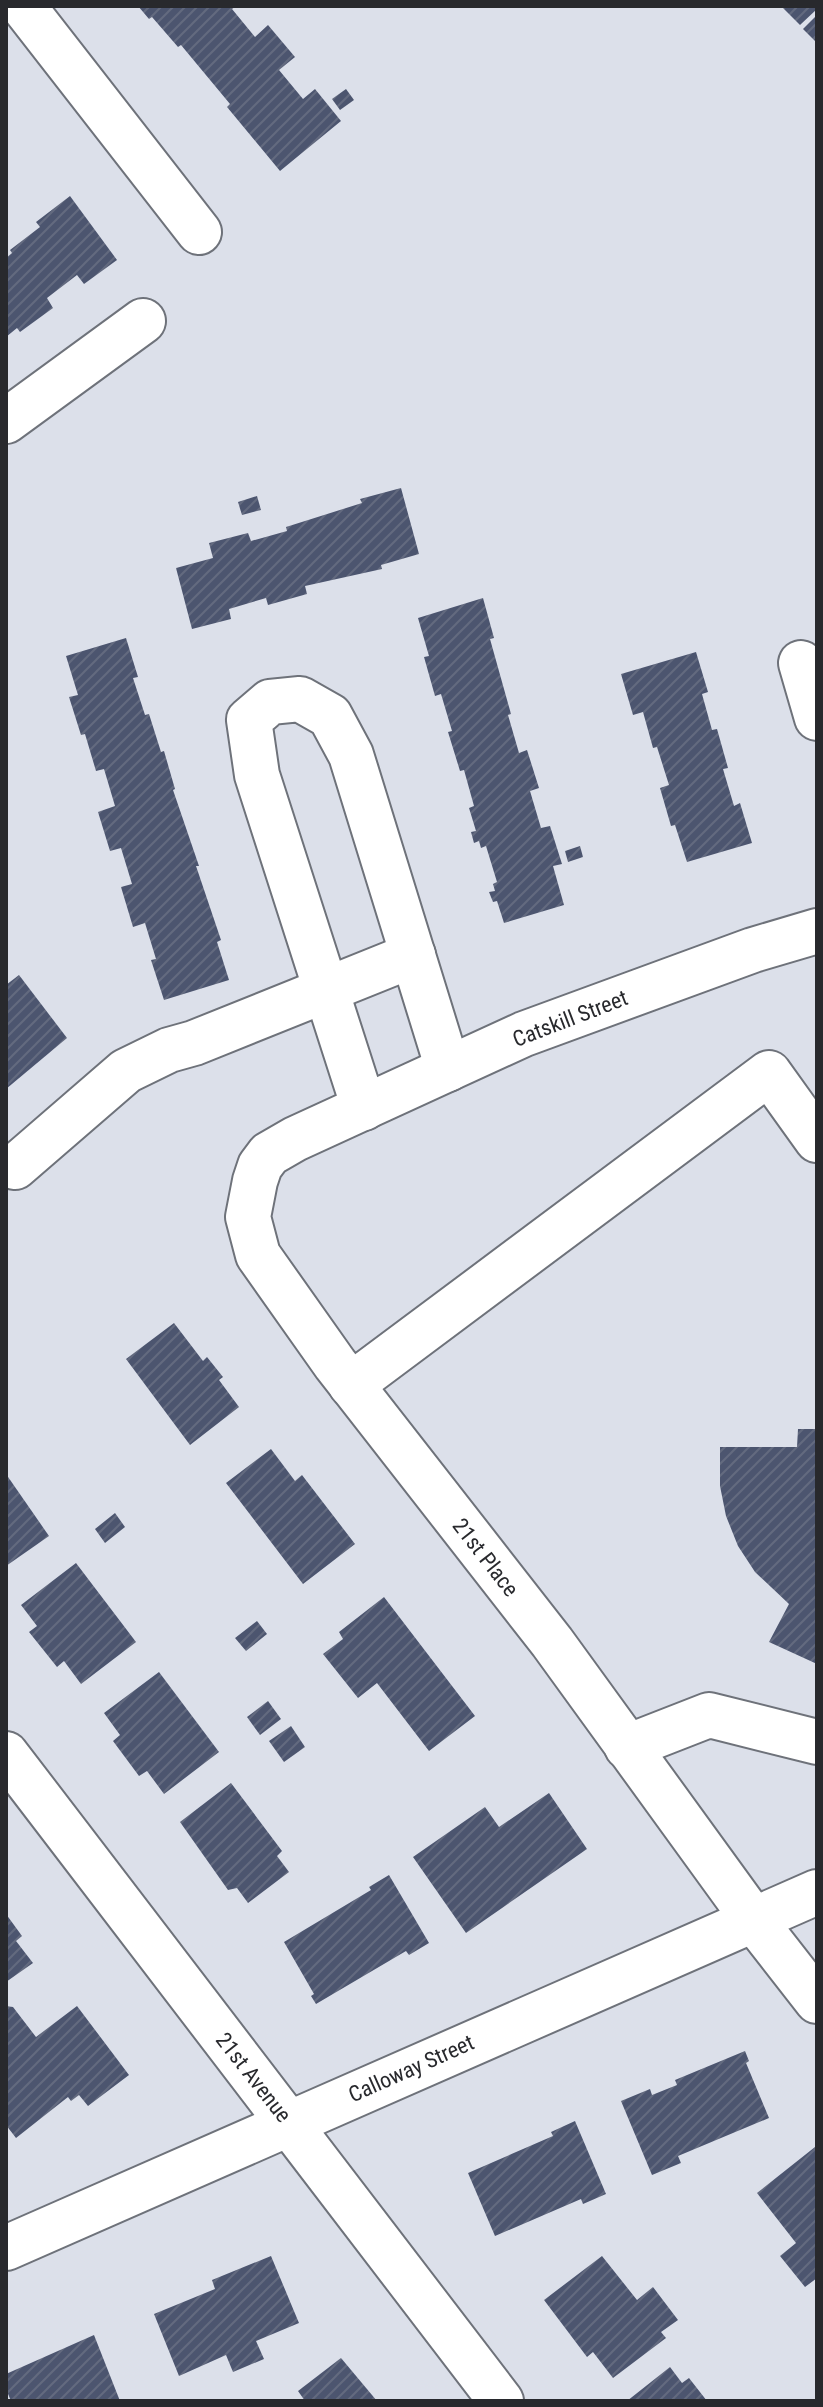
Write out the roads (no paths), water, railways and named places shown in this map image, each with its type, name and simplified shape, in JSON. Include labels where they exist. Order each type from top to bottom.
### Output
[{"type":"street","points":[[23,6],[199,232]]},
{"type":"street","points":[[6,421],[143,321]]},
{"type":"street","points":[[801,663],[817,718]]},
{"type":"street","points":[[347,1116],[326,990],[257,775],[249,720],[270,702],[300,699],[330,716],[351,755],[448,1069]]},
{"type":"street","name":"Catskill Street","points":[[347,1116],[538,1029],[753,950],[817,931]]},
{"type":"street","points":[[15,1167],[126,1071],[169,1050],[194,1043],[413,955]]},
{"type":"street","points":[[351,1385],[769,1073],[817,1140]]},
{"type":"street","name":"21st Place","points":[[347,1116],[269,1154],[260,1166],[248,1217],[258,1255],[351,1385],[552,1642],[753,1919],[817,2001]]},
{"type":"street","points":[[627,1747],[709,1715],[817,1742]]},
{"type":"street","name":"21st Avenue","points":[[6,1754],[501,2401]]},
{"type":"street","name":"Calloway Street","points":[[6,2248],[817,1892]]}]
